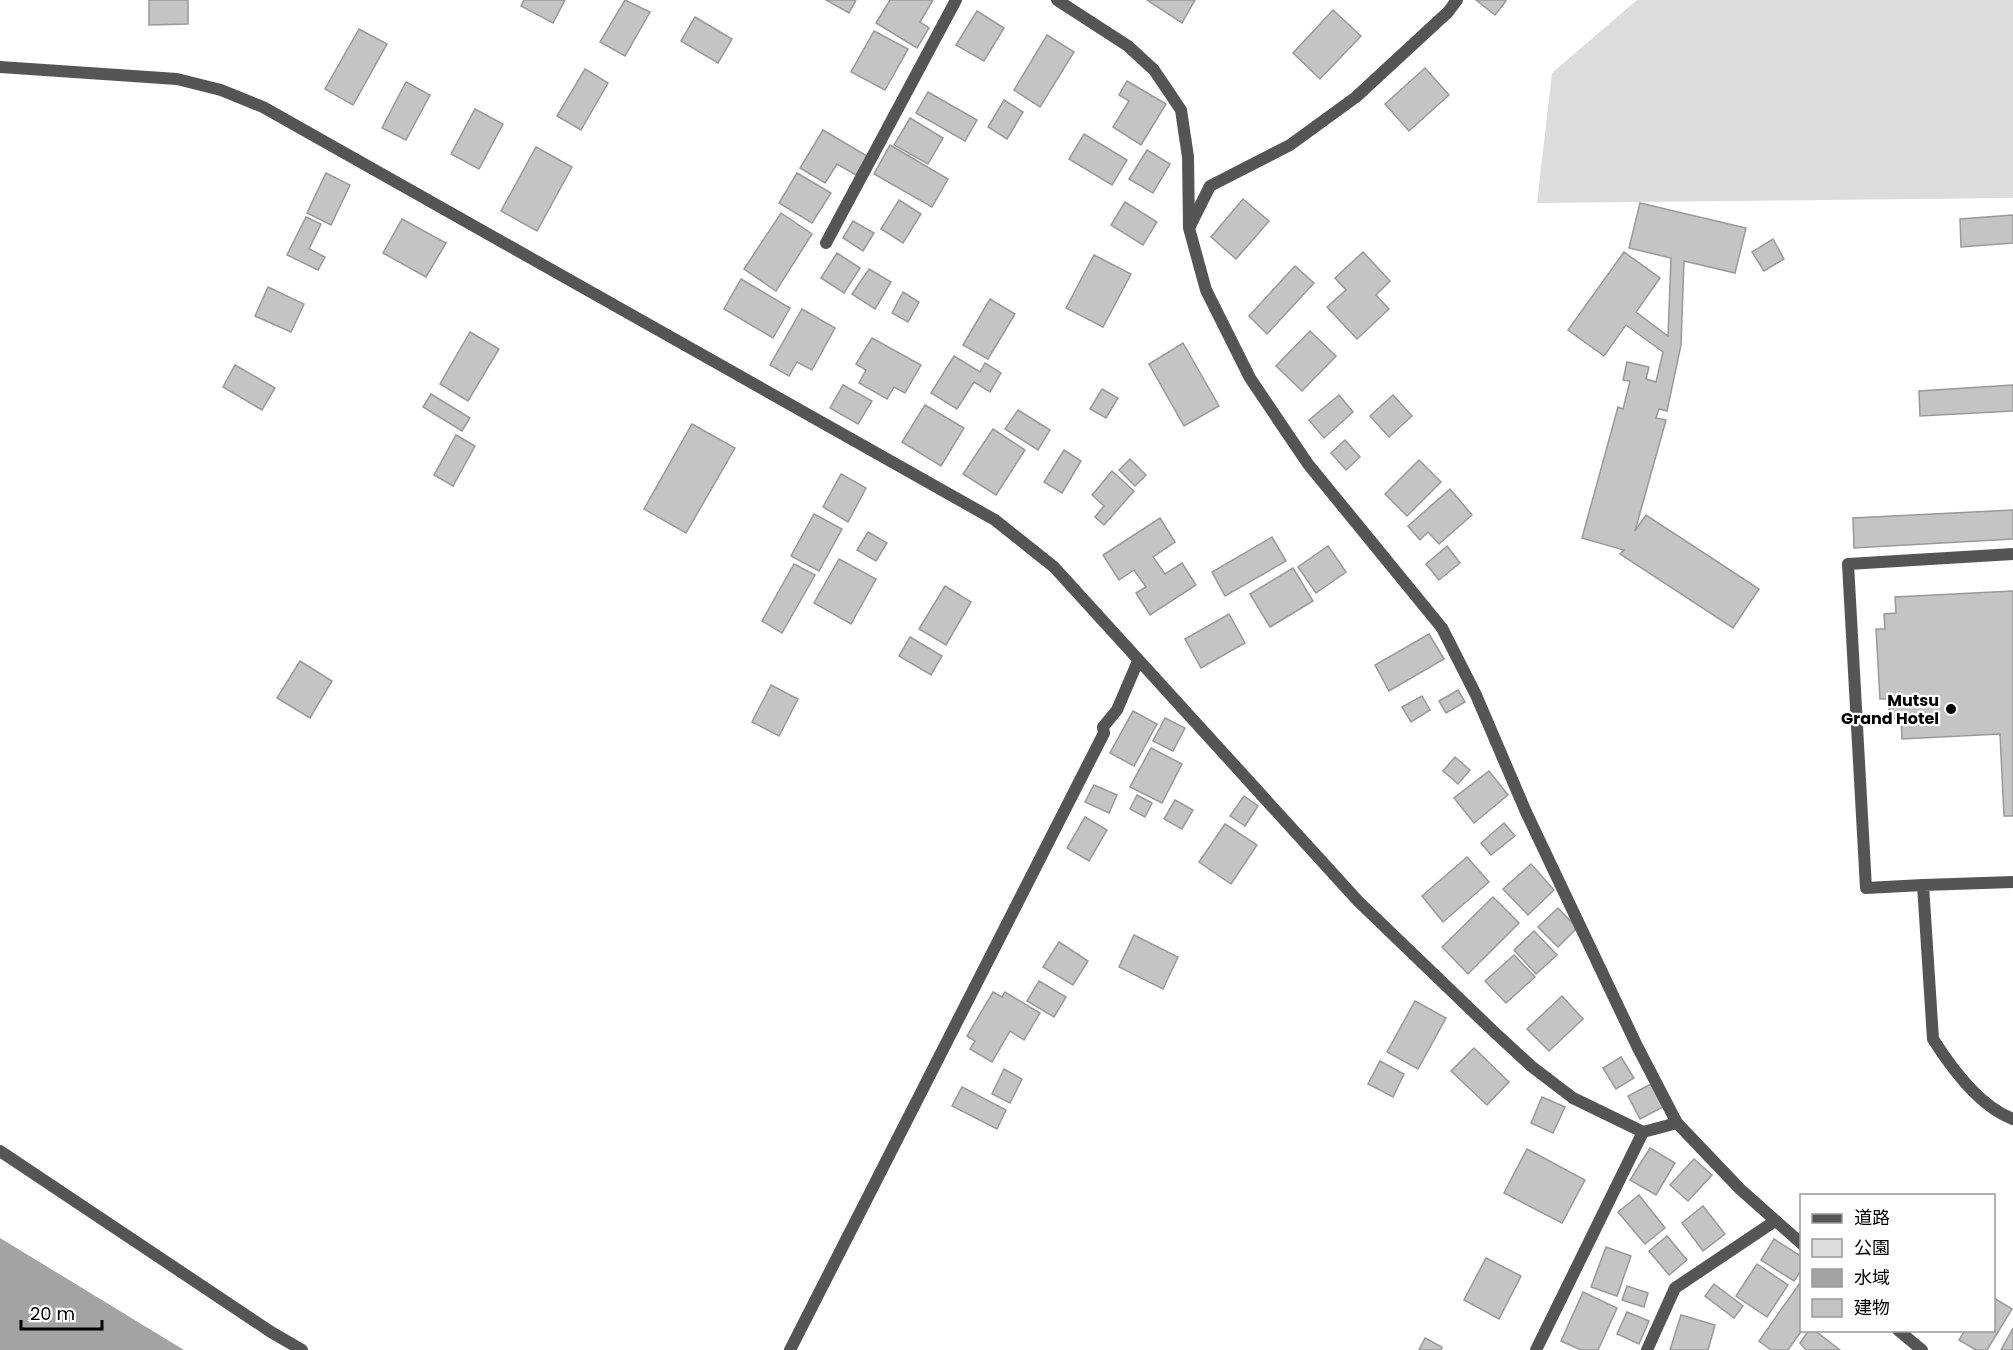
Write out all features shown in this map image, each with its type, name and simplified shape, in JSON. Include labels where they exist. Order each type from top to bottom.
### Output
[{"type":"street","points":[[826,243],[956,0]]},
{"type":"street","points":[[1057,0],[1128,46],[1154,70],[1181,110],[1188,157],[1189,228],[1206,290],[1250,378],[1308,464],[1442,628],[1476,695],[1526,812],[1677,1123],[1800,1242]]},
{"type":"street","points":[[1189,228],[1210,186],[1290,145],[1356,97],[1448,12],[1457,0]]},
{"type":"street","points":[[0,67],[177,79],[221,90],[263,107],[995,520],[1054,567],[1358,901],[1522,1059],[1573,1098],[1643,1132],[1677,1123]]},
{"type":"street","points":[[2012,882],[1866,888],[1848,564],[2013,554]]},
{"type":"street","points":[[790,1350],[1104,733],[1103,727],[1117,710],[1138,661]]},
{"type":"street","points":[[1923,885],[1933,1040],[1945,1058],[1992,1110],[2013,1119]]},
{"type":"street","points":[[1536,1350],[1643,1132]]},
{"type":"street","points":[[0,1151],[271,1332],[302,1350]]},
{"type":"street","points":[[1647,1350],[1675,1288],[1776,1221]]},
{"type":"street","points":[[1900,1332],[1922,1350]]},
{"type":"green space","points":[[1637,0],[2013,0],[2013,198],[1537,203],[1552,73]]},
{"type":"water","points":[[0,1238],[184,1350],[0,1350]]},
{"type":"building","points":[[149,0],[188,0],[188,24],[149,25]]},
{"type":"building","points":[[524,0],[565,0],[553,23],[521,6]]},
{"type":"building","points":[[625,0],[650,12],[625,56],[600,42]]},
{"type":"building","points":[[826,0],[856,0],[849,13]]},
{"type":"building","points":[[890,0],[933,0],[920,22],[929,28],[917,48],[876,23]]},
{"type":"building","points":[[1147,0],[1195,0],[1182,23]]},
{"type":"building","points":[[1476,0],[1505,0],[1506,1],[1495,15]]},
{"type":"building","points":[[1333,10],[1361,36],[1320,79],[1293,53]]},
{"type":"building","points":[[977,11],[1004,28],[984,61],[956,45]]},
{"type":"building","points":[[695,17],[732,39],[718,63],[681,41]]},
{"type":"building","points":[[359,29],[387,44],[353,105],[325,89]]},
{"type":"building","points":[[874,31],[908,49],[885,90],[851,72]]},
{"type":"building","points":[[1047,35],[1074,52],[1040,107],[1014,90]]},
{"type":"building","points":[[1425,68],[1449,95],[1409,131],[1385,104]]},
{"type":"building","points":[[585,69],[608,83],[581,130],[557,116]]},
{"type":"building","points":[[1127,81],[1166,104],[1141,145],[1113,127],[1129,101],[1119,95]]},
{"type":"building","points":[[406,82],[430,95],[406,140],[382,128]]},
{"type":"building","points":[[928,92],[977,120],[965,141],[916,113]]},
{"type":"building","points":[[1004,100],[1023,112],[1007,139],[988,127]]},
{"type":"building","points":[[475,109],[503,124],[479,169],[451,154]]},
{"type":"building","points":[[910,118],[943,138],[928,164],[894,145]]},
{"type":"building","points":[[823,130],[867,156],[856,175],[837,164],[825,183],[800,168]]},
{"type":"building","points":[[1084,134],[1127,160],[1112,185],[1069,159]]},
{"type":"building","points":[[890,145],[948,179],[932,207],[874,174]]},
{"type":"building","points":[[536,147],[572,167],[537,231],[501,211]]},
{"type":"building","points":[[1147,150],[1170,164],[1153,193],[1129,179]]},
{"type":"building","points":[[326,173],[350,185],[331,225],[307,213]]},
{"type":"building","points":[[797,173],[831,193],[812,223],[779,203]]},
{"type":"building","points":[[1243,199],[1269,221],[1236,259],[1211,237]]},
{"type":"building","points":[[899,200],[921,214],[903,243],[881,229]]},
{"type":"building","points":[[1125,202],[1157,222],[1143,245],[1111,225]]},
{"type":"building","points":[[1640,203],[1746,228],[1735,273],[1684,261],[1681,345],[1667,411],[1659,409],[1656,418],[1666,420],[1635,531],[1646,515],[1759,589],[1733,628],[1620,554],[1624,550],[1582,538],[1618,407],[1623,409],[1630,381],[1623,380],[1627,362],[1649,367],[1646,379],[1656,382],[1663,352],[1626,325],[1604,356],[1568,330],[1624,252],[1660,278],[1636,312],[1668,336],[1671,258],[1629,248]]},
{"type":"building","points":[[781,213],[812,234],[776,291],[744,269]]},
{"type":"building","points":[[2013,215],[2013,243],[1961,247],[1960,219]]},
{"type":"building","points":[[306,217],[321,224],[309,249],[325,257],[318,270],[287,255]]},
{"type":"building","points":[[402,219],[446,243],[426,277],[383,253]]},
{"type":"building","points":[[853,221],[874,233],[863,251],[843,238]]},
{"type":"building","points":[[1773,239],[1784,259],[1764,271],[1752,252]]},
{"type":"building","points":[[1363,252],[1390,281],[1376,295],[1389,309],[1357,339],[1327,307],[1346,290],[1335,278]]},
{"type":"building","points":[[837,253],[860,268],[844,293],[821,278]]},
{"type":"building","points":[[1094,255],[1131,274],[1103,327],[1066,308]]},
{"type":"building","points":[[1295,266],[1314,283],[1267,334],[1249,316]]},
{"type":"building","points":[[869,269],[891,282],[875,309],[852,294]]},
{"type":"building","points":[[741,279],[790,308],[773,338],[724,309]]},
{"type":"building","points":[[268,287],[304,304],[291,332],[255,316]]},
{"type":"building","points":[[903,292],[919,302],[908,322],[892,313]]},
{"type":"building","points":[[990,299],[1015,314],[988,359],[963,345]]},
{"type":"building","points":[[802,309],[835,328],[812,370],[797,362],[789,376],[770,365]]},
{"type":"building","points":[[1310,331],[1336,356],[1302,391],[1276,366]]},
{"type":"building","points":[[470,332],[499,349],[468,401],[440,384]]},
{"type":"building","points":[[872,338],[921,365],[905,393],[894,387],[887,399],[859,383],[866,370],[856,364]]},
{"type":"building","points":[[1183,343],[1219,406],[1184,426],[1149,364]]},
{"type":"building","points":[[954,356],[980,372],[985,363],[1001,373],[990,392],[974,382],[957,409],[931,393]]},
{"type":"building","points":[[235,365],[275,388],[262,410],[223,387]]},
{"type":"building","points":[[843,385],[872,401],[858,424],[830,408]]},
{"type":"building","points":[[2013,385],[2013,411],[1920,416],[1919,391]]},
{"type":"building","points":[[1102,389],[1118,398],[1106,418],[1090,409]]},
{"type":"building","points":[[431,394],[470,418],[462,431],[423,407]]},
{"type":"building","points":[[1339,395],[1353,412],[1324,438],[1309,420]]},
{"type":"building","points":[[1393,395],[1412,416],[1389,437],[1370,416]]},
{"type":"building","points":[[925,405],[964,428],[941,466],[902,442]]},
{"type":"building","points":[[1018,410],[1050,430],[1038,450],[1005,429]]},
{"type":"building","points":[[692,424],[735,448],[686,533],[644,509]]},
{"type":"building","points":[[993,429],[1025,450],[996,495],[963,474]]},
{"type":"building","points":[[456,435],[475,446],[453,486],[434,475]]},
{"type":"building","points":[[1345,440],[1360,457],[1346,470],[1331,453]]},
{"type":"building","points":[[1064,450],[1081,461],[1062,493],[1044,482]]},
{"type":"building","points":[[1130,459],[1146,475],[1135,486],[1119,470]]},
{"type":"building","points":[[1419,460],[1441,482],[1407,516],[1385,494]]},
{"type":"building","points":[[1112,471],[1134,491],[1104,525],[1095,517],[1104,506],[1092,495]]},
{"type":"building","points":[[841,474],[866,488],[848,522],[823,507]]},
{"type":"building","points":[[1450,489],[1472,515],[1439,544],[1428,532],[1420,540],[1408,526]]},
{"type":"building","points":[[2013,510],[2013,539],[1854,548],[1853,518]]},
{"type":"building","points":[[814,514],[842,529],[819,571],[791,556]]},
{"type":"building","points":[[1160,518],[1175,542],[1153,557],[1165,574],[1182,563],[1196,585],[1150,615],[1136,593],[1146,587],[1134,570],[1119,580],[1103,555]]},
{"type":"building","points":[[868,532],[887,543],[876,561],[857,550]]},
{"type":"building","points":[[1272,537],[1286,561],[1225,596],[1212,572]]},
{"type":"building","points":[[1328,546],[1346,572],[1316,593],[1298,567]]},
{"type":"building","points":[[1447,546],[1460,563],[1439,580],[1426,564]]},
{"type":"building","points":[[839,559],[876,579],[851,624],[814,603]]},
{"type":"building","points":[[794,564],[815,575],[782,633],[762,621]]},
{"type":"building","points":[[1293,568],[1313,601],[1270,627],[1250,594]]},
{"type":"building","points":[[945,586],[971,602],[946,645],[919,629]]},
{"type":"building","name":"Mutsu Grand Hotel","points":[[2013,591],[2013,816],[2004,816],[2000,734],[1902,739],[1901,718],[1889,719],[1889,699],[1880,699],[1876,629],[1885,629],[1884,614],[1896,613],[1895,597]]},
{"type":"building","points":[[1229,614],[1245,643],[1201,668],[1185,639]]},
{"type":"building","points":[[1429,634],[1444,659],[1389,691],[1375,665]]},
{"type":"building","points":[[910,637],[942,656],[931,675],[899,656]]},
{"type":"building","points":[[300,661],[332,681],[310,718],[277,698]]},
{"type":"building","points":[[771,685],[798,699],[779,736],[752,722]]},
{"type":"building","points":[[1458,690],[1465,702],[1446,713],[1439,701]]},
{"type":"building","points":[[1422,696],[1430,710],[1411,722],[1402,707]]},
{"type":"building","points":[[1133,711],[1157,724],[1134,766],[1110,753]]},
{"type":"building","points":[[1165,718],[1185,728],[1173,751],[1153,741]]},
{"type":"building","points":[[1151,748],[1182,764],[1162,803],[1130,787]]},
{"type":"building","points":[[1455,757],[1470,770],[1458,784],[1443,771]]},
{"type":"building","points":[[1489,771],[1508,795],[1474,823],[1454,798]]},
{"type":"building","points":[[1094,785],[1117,795],[1109,813],[1085,802]]},
{"type":"building","points":[[1137,795],[1152,803],[1145,817],[1130,809]]},
{"type":"building","points":[[1244,796],[1258,806],[1245,826],[1230,816]]},
{"type":"building","points":[[1175,800],[1193,810],[1182,829],[1164,819]]},
{"type":"building","points":[[1085,817],[1107,830],[1089,861],[1067,848]]},
{"type":"building","points":[[1504,823],[1515,836],[1491,855],[1481,843]]},
{"type":"building","points":[[1225,824],[1257,845],[1231,884],[1199,862]]},
{"type":"building","points":[[1467,857],[1489,882],[1443,922],[1422,896]]},
{"type":"building","points":[[1531,864],[1554,890],[1528,915],[1503,889]]},
{"type":"building","points":[[1493,897],[1519,923],[1468,974],[1442,947]]},
{"type":"building","points":[[1558,908],[1577,928],[1558,947],[1538,927]]},
{"type":"building","points":[[1534,931],[1557,955],[1536,974],[1514,950]]},
{"type":"building","points":[[1134,935],[1178,957],[1163,989],[1119,967]]},
{"type":"building","points":[[1059,942],[1088,961],[1073,985],[1043,967]]},
{"type":"building","points":[[1514,955],[1535,977],[1506,1003],[1485,981]]},
{"type":"building","points":[[1039,981],[1066,997],[1054,1017],[1027,1001]]},
{"type":"building","points":[[993,992],[1002,997],[1005,992],[1040,1013],[1024,1040],[1010,1031],[992,1062],[970,1049],[975,1041],[967,1036]]},
{"type":"building","points":[[1562,996],[1583,1019],[1549,1051],[1527,1029]]},
{"type":"building","points":[[1415,1001],[1446,1018],[1418,1069],[1387,1052]]},
{"type":"building","points":[[1474,1048],[1509,1082],[1487,1105],[1451,1071]]},
{"type":"building","points":[[1621,1057],[1634,1078],[1616,1089],[1603,1068]]},
{"type":"building","points":[[1380,1061],[1404,1074],[1393,1097],[1368,1084]]},
{"type":"building","points":[[1004,1069],[1022,1079],[1010,1103],[992,1094]]},
{"type":"building","points":[[1651,1084],[1663,1107],[1640,1119],[1628,1096]]},
{"type":"building","points":[[962,1087],[1006,1110],[997,1129],[952,1106]]},
{"type":"building","points":[[1542,1097],[1565,1107],[1553,1133],[1531,1123]]},
{"type":"building","points":[[1650,1148],[1675,1163],[1656,1195],[1630,1180]]},
{"type":"building","points":[[1527,1149],[1585,1180],[1562,1223],[1504,1193]]},
{"type":"building","points":[[1694,1159],[1712,1175],[1688,1201],[1670,1185]]},
{"type":"building","points":[[1639,1195],[1665,1228],[1645,1244],[1618,1212]]},
{"type":"building","points":[[1703,1206],[1725,1234],[1703,1251],[1682,1223]]},
{"type":"building","points":[[1667,1236],[1687,1260],[1669,1275],[1649,1251]]},
{"type":"building","points":[[1774,1239],[1800,1256],[1800,1272],[1794,1281],[1761,1260]]},
{"type":"building","points":[[1606,1247],[1631,1256],[1617,1296],[1591,1287]]},
{"type":"building","points":[[1486,1258],[1521,1276],[1499,1319],[1464,1300]]},
{"type":"building","points":[[1757,1264],[1788,1285],[1767,1317],[1736,1296]]},
{"type":"building","points":[[1800,1283],[1801,1332],[1788,1350],[1771,1350],[1759,1341]]},
{"type":"building","points":[[1714,1284],[1743,1306],[1734,1318],[1705,1296]]},
{"type":"building","points":[[1627,1286],[1648,1293],[1644,1307],[1622,1300]]},
{"type":"building","points":[[1583,1292],[1617,1308],[1598,1350],[1581,1350],[1561,1341]]},
{"type":"building","points":[[1995,1299],[2012,1309],[1987,1350],[1976,1350],[1959,1340],[1964,1332],[1995,1332]]},
{"type":"building","points":[[1627,1312],[1649,1321],[1639,1344],[1617,1334]]},
{"type":"building","points":[[1681,1315],[1715,1325],[1708,1350],[1670,1350]]},
{"type":"building","points":[[2013,1328],[2013,1350],[2001,1350]]},
{"type":"building","points":[[1808,1332],[1817,1332],[1840,1350],[1806,1350],[1800,1343]]},
{"type":"building","points":[[1425,1338],[1442,1347],[1441,1350],[1419,1350]]},
{"type":"place","name":"Mutsu Grand Hotel","points":[[1951,709]]}]
